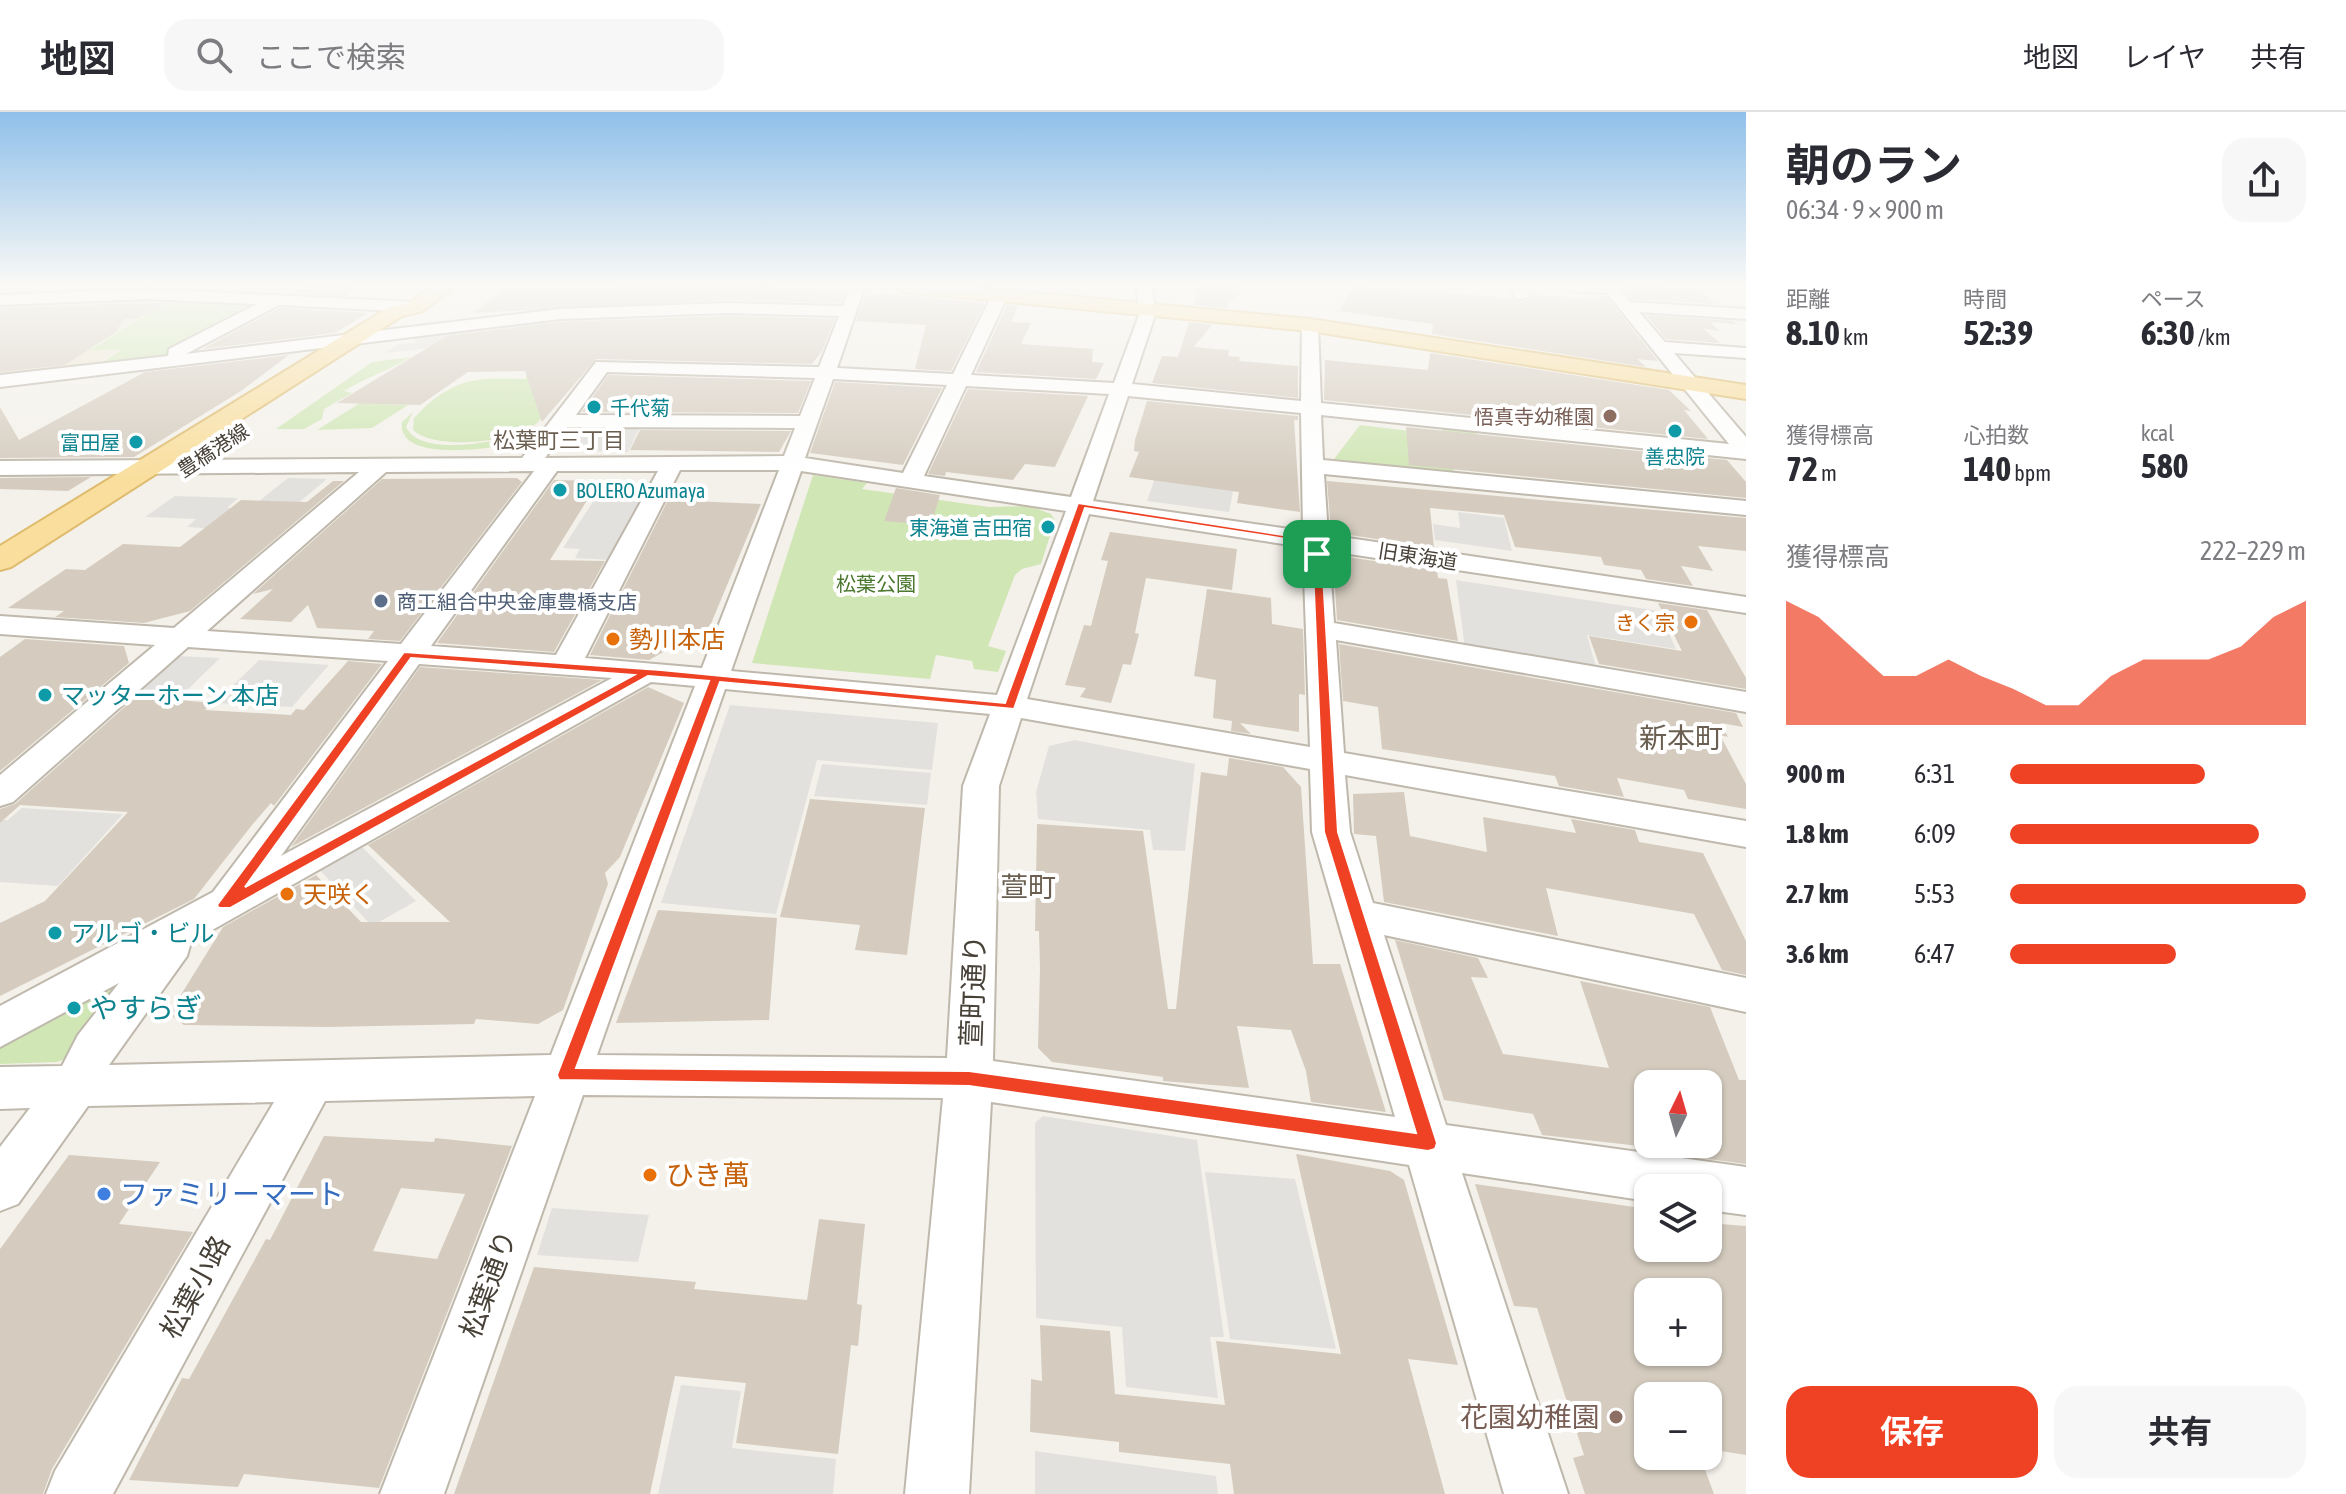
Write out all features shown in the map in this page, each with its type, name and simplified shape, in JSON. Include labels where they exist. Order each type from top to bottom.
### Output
[{"type":"main road","name":"豊橋港線","points":[[0,560],[151,466],[347,350]]},
{"type":"main road","name":"豊橋港線","points":[[24,575],[188,466],[351,350]]},
{"type":"main road","points":[[1499,350],[1681,375],[1746,379]]},
{"type":"main road","points":[[1533,350],[1681,375],[1746,392]]},
{"type":"street","points":[[155,363],[179,350]]},
{"type":"street","points":[[2,394],[155,363],[258,350]]},
{"type":"street","name":"松葉通り","points":[[412,1494],[835,350]]},
{"type":"street","points":[[911,480],[975,350]]},
{"type":"street","points":[[1081,505],[1132,350]]},
{"type":"street","points":[[1310,350],[1312,466],[1331,832],[1536,1494]]},
{"type":"street","points":[[1663,350],[1746,452]]},
{"type":"street","points":[[1710,350],[1746,353]]},
{"type":"street","points":[[224,905],[408,654],[540,464],[562,421],[602,366],[826,373],[1121,389],[1746,452]]},
{"type":"street","points":[[562,421],[808,422]]},
{"type":"street","points":[[566,665],[673,463]]},
{"type":"street","name":"旧東海道","points":[[0,468],[793,463],[1746,605]]},
{"type":"street","points":[[0,794],[381,465]]},
{"type":"street","points":[[1312,466],[1746,508]]},
{"type":"street","name":"萱町通り","points":[[937,1494],[969,1078],[981,786],[1081,505]]},
{"type":"street","points":[[0,625],[566,665],[1010,706],[1746,834]]},
{"type":"street","points":[[1320,629],[1746,702]]},
{"type":"street","points":[[0,1028],[647,672]]},
{"type":"street","points":[[1358,915],[1746,995]]},
{"type":"street","points":[[0,1187],[75,1087],[94,1049],[172,945],[167,936]]},
{"type":"street","points":[[0,1088],[565,1075],[969,1078],[1746,1191]]},
{"type":"street","name":"松葉小路","points":[[78,1494],[312,1080]]},
{"type":"shaded area","points":[[0,350],[119,350],[91,368],[0,378]]},
{"type":"shaded area","points":[[641,425],[628,452],[548,450],[565,427]]},
{"type":"shaded area","points":[[1156,475],[1233,491],[1229,512],[1147,501]]},
{"type":"shaded area","points":[[288,478],[327,479],[285,514],[245,512]]},
{"type":"shaded area","points":[[175,496],[238,498],[227,508],[243,509],[218,529],[187,527],[196,519],[145,517]]},
{"type":"shaded area","points":[[594,500],[646,502],[611,560],[575,558],[580,549],[563,548]]},
{"type":"shaded area","points":[[1458,512],[1504,518],[1512,551],[1435,540],[1433,524],[1460,528]]},
{"type":"shaded area","points":[[1456,580],[1659,611],[1676,649],[1587,635],[1597,671],[1465,649]]},
{"type":"shaded area","points":[[176,656],[220,658],[179,698],[132,696]]},
{"type":"shaded area","points":[[259,660],[329,665],[292,707],[215,703]]},
{"type":"shaded area","points":[[730,705],[938,723],[932,770],[817,760],[776,914],[661,903]]},
{"type":"shaded area","points":[[1075,740],[1195,764],[1185,851],[1153,850],[1150,830],[1038,819],[1036,792],[1049,746]]},
{"type":"shaded area","points":[[822,764],[931,773],[927,805],[814,796]]},
{"type":"shaded area","points":[[22,808],[123,814],[58,886],[0,882],[0,820],[8,820]]},
{"type":"shaded area","points":[[361,846],[416,901],[372,926],[318,868]]},
{"type":"shaded area","points":[[1043,1116],[1197,1140],[1224,1337],[1210,1337],[1218,1398],[1126,1387],[1122,1327],[1036,1318],[1035,1123]]},
{"type":"shaded area","points":[[1205,1172],[1295,1179],[1336,1349],[1230,1339]]},
{"type":"shaded area","points":[[552,1208],[649,1215],[638,1262],[537,1255]]},
{"type":"shaded area","points":[[681,1385],[741,1391],[732,1448],[836,1459],[833,1494],[658,1494]]},
{"type":"shaded area","points":[[1035,1451],[1216,1476],[1218,1494],[1035,1494]]},
{"type":"green space","points":[[120,350],[176,350],[154,362],[93,368]]},
{"type":"green space","points":[[411,357],[344,391],[352,393],[324,409],[322,419],[304,429],[276,429],[372,362]]},
{"type":"green space","points":[[526,375],[557,376],[545,412],[528,429],[476,442],[439,441],[413,430],[414,418],[452,388],[478,380],[526,379]]},
{"type":"green space","points":[[360,403],[408,405],[372,428],[317,430]]},
{"type":"green space","points":[[413,412],[406,427],[421,440],[445,445],[492,441],[495,447],[438,450],[411,442],[404,434],[402,422]]},
{"type":"green space","points":[[1360,425],[1442,435],[1442,426],[1476,430],[1483,453],[1449,450],[1455,475],[1345,463],[1334,459]]},
{"type":"green space","name":"松葉公園","points":[[813,475],[867,483],[862,489],[989,507],[1030,506],[1051,514],[1055,520],[1041,564],[1022,569],[1015,575],[988,646],[1006,651],[998,672],[974,669],[972,661],[936,655],[930,679],[752,663]]},
{"type":"green space","points":[[134,962],[70,1057],[57,1062],[0,1064],[0,1035]]},
{"type":"building","points":[[0,350],[87,350],[65,365],[0,372]]},
{"type":"building","points":[[423,350],[822,350],[812,364],[596,359],[542,422],[525,371],[468,372],[420,405],[337,403]]},
{"type":"building","points":[[920,350],[961,350],[951,371],[915,369]]},
{"type":"building","points":[[986,350],[1093,350],[1092,362],[1104,363],[1096,379],[976,372]]},
{"type":"building","points":[[1180,350],[1229,350],[1228,356],[1240,357],[1239,361],[1298,366],[1298,398],[1152,383],[1162,356],[1178,357]]},
{"type":"building","points":[[1539,350],[1650,350],[1658,361],[1637,359],[1646,367]]},
{"type":"building","points":[[1430,353],[1669,390],[1691,411],[1684,410],[1708,439],[1324,400],[1325,360],[1428,370]]},
{"type":"building","points":[[289,355],[241,391],[134,457],[0,458],[0,407],[19,440],[145,372]]},
{"type":"building","points":[[608,375],[811,381],[798,413],[582,412]]},
{"type":"building","points":[[835,382],[942,388],[903,465],[810,453]]},
{"type":"building","points":[[968,389],[1088,396],[1055,467],[1025,464],[1013,480],[946,472],[945,476],[928,474]]},
{"type":"building","points":[[1147,401],[1298,416],[1298,420],[1294,420],[1300,512],[1237,503],[1239,492],[1129,477],[1139,452],[1134,451],[1135,440]]},
{"type":"building","points":[[1406,427],[1727,460],[1746,482],[1746,498],[1409,465]]},
{"type":"building","points":[[640,430],[791,431],[779,452],[630,450]]},
{"type":"building","points":[[91,477],[68,491],[0,489],[0,478]]},
{"type":"building","points":[[517,478],[522,482],[400,641],[368,639],[374,631],[317,628],[308,605],[291,622],[240,619],[273,589],[253,594],[382,479]]},
{"type":"building","points":[[554,480],[599,481],[550,560],[605,561],[554,652],[437,643]]},
{"type":"building","points":[[333,481],[344,481],[190,611],[144,623],[55,617],[64,611],[8,608],[66,569],[85,570],[123,544],[180,547],[241,500],[307,502]]},
{"type":"building","points":[[1327,481],[1746,518],[1746,551],[1698,546],[1713,571],[1681,566],[1693,586],[1646,579],[1641,570],[1604,565],[1601,557],[1515,547],[1504,515],[1430,508],[1434,548],[1331,532]]},
{"type":"building","points":[[896,488],[940,495],[931,525],[884,521]]},
{"type":"building","points":[[668,500],[761,504],[710,626],[649,660],[590,655]]},
{"type":"building","points":[[1110,532],[1237,549],[1232,590],[1146,578],[1135,633],[1139,634],[1131,665],[1123,664],[1111,703],[1080,697],[1086,688],[1065,685],[1084,625],[1091,626],[1108,561],[1101,560]]},
{"type":"building","points":[[1333,555],[1437,570],[1438,578],[1447,579],[1458,641],[1337,620]]},
{"type":"building","points":[[1207,589],[1271,598],[1272,624],[1303,629],[1305,695],[1299,694],[1299,732],[1240,723],[1251,734],[1231,731],[1232,721],[1213,718],[1216,680],[1194,676]]},
{"type":"building","points":[[1658,603],[1707,610],[1746,678],[1746,689],[1599,664],[1589,636],[1682,651]]},
{"type":"building","points":[[25,639],[124,646],[129,663],[0,771],[0,657]]},
{"type":"building","points":[[1339,644],[1736,713],[1743,727],[1721,723],[1728,737],[1720,735],[1746,784],[1746,809],[1688,799],[1684,790],[1617,778],[1624,797],[1559,786],[1555,776],[1382,749],[1378,707],[1343,701]]},
{"type":"building","points":[[348,661],[382,664],[274,806],[271,803],[252,825],[194,899],[0,996],[0,923],[45,901],[128,812],[20,805],[0,823],[0,809],[15,804],[137,696],[212,703],[205,710],[291,715],[296,709],[304,710]]},
{"type":"building","points":[[420,667],[602,680],[291,847]]},
{"type":"building","points":[[648,687],[684,703],[620,857],[605,873],[608,884],[563,1010],[538,1024],[476,1019],[474,1024],[327,1027],[184,1025],[169,1014],[223,927],[316,875],[361,922],[450,922],[368,845]]},
{"type":"building","points":[[1229,758],[1283,767],[1301,787],[1313,964],[1340,964],[1386,1112],[1311,1102],[1306,1071],[1291,1030],[1237,1026],[1249,1088],[1163,1081],[1163,1077],[1052,1062],[1038,1048],[1040,969],[1039,931],[1035,931],[1037,824],[1143,831],[1168,1009],[1176,1009],[1201,772],[1227,776]]},
{"type":"building","points":[[1404,792],[1410,836],[1487,852],[1483,817],[1576,833],[1571,819],[1635,830],[1639,842],[1703,853],[1746,941],[1746,975],[1722,970],[1694,914],[1546,888],[1558,936],[1384,902],[1376,836],[1354,834],[1353,794]]},
{"type":"building","points":[[810,799],[925,808],[907,955],[855,950],[860,925],[780,917]]},
{"type":"building","points":[[658,910],[777,918],[769,1020],[616,1023]]},
{"type":"building","points":[[1395,940],[1478,958],[1488,978],[1471,977],[1503,1054],[1609,1068],[1580,981],[1710,1007],[1739,1080],[1746,1080],[1746,1164],[1708,1159],[1722,1158],[1722,1070],[1634,1070],[1634,1145],[1542,1135],[1533,1114],[1444,1100]]},
{"type":"building","points":[[324,1136],[434,1142],[435,1138],[512,1146],[379,1488],[244,1474],[238,1487],[129,1480],[182,1378],[189,1379],[266,1239],[270,1240]],"holes":[[[401,1188],[465,1194],[437,1259],[373,1251]]]},
{"type":"building","points":[[1296,1154],[1390,1171],[1404,1180],[1458,1365],[1408,1359],[1445,1494],[1234,1494],[1230,1464],[1119,1452],[1119,1442],[1030,1432],[1031,1379],[1042,1381],[1040,1325],[1110,1331],[1115,1394],[1225,1405],[1216,1341],[1341,1354]]},
{"type":"building","points":[[69,1155],[160,1162],[119,1224],[193,1232],[52,1469],[43,1494],[0,1494],[0,1249]]},
{"type":"building","points":[[1475,1184],[1634,1207],[1634,1262],[1722,1262],[1722,1224],[1746,1226],[1746,1455],[1722,1451],[1722,1382],[1634,1382],[1634,1470],[1705,1470],[1714,1494],[1585,1494],[1573,1458],[1584,1455],[1537,1308],[1514,1306]]},
{"type":"building","points":[[819,1219],[865,1224],[857,1304],[862,1305],[858,1346],[851,1345],[838,1454],[736,1443],[746,1383],[675,1376],[650,1494],[454,1494],[534,1267],[696,1282],[694,1289],[807,1300]]},
{"type":"place","name":"千代菊","points":[[594,407]]},
{"type":"place","name":"悟真寺幼稚園","points":[[1610,416]]},
{"type":"place","name":"善忠院","points":[[1675,431]]},
{"type":"place","name":"富田屋","points":[[136,442]]},
{"type":"place","name":"BOLERO Azumaya","points":[[560,490]]},
{"type":"place","name":"東海道 吉田宿","points":[[1048,527]]},
{"type":"place","name":"商工組合中央金庫豊橋支店","points":[[381,601]]},
{"type":"place","name":"きく宗","points":[[1691,622]]},
{"type":"place","name":"勢川本店","points":[[613,639]]},
{"type":"place","name":"マッターホーン 本店","points":[[45,695]]},
{"type":"place","name":"天咲く","points":[[287,894]]},
{"type":"place","name":"アルゴ・ビル","points":[[55,933]]},
{"type":"place","name":"やすらぎ","points":[[74,1008]]},
{"type":"place","name":"ひき萬","points":[[650,1175]]},
{"type":"place","name":"ファミリーマート","points":[[104,1194]]},
{"type":"place","name":"花園幼稚園","points":[[1616,1417]]},
{"type":"district","name":"松葉町三丁目","points":[[559,440]]},
{"type":"district","name":"新本町","points":[[1681,738]]},
{"type":"district","name":"萱町","points":[[1028,887]]},
{"type":"route","points":[[1317,554],[1317,541],[1081,505],[1010,706],[754,682],[716,678],[661,673],[408,654],[224,905],[647,672],[716,678],[565,1075],[969,1078],[1428,1143],[1331,832],[1325,762],[1317,554]]}]
